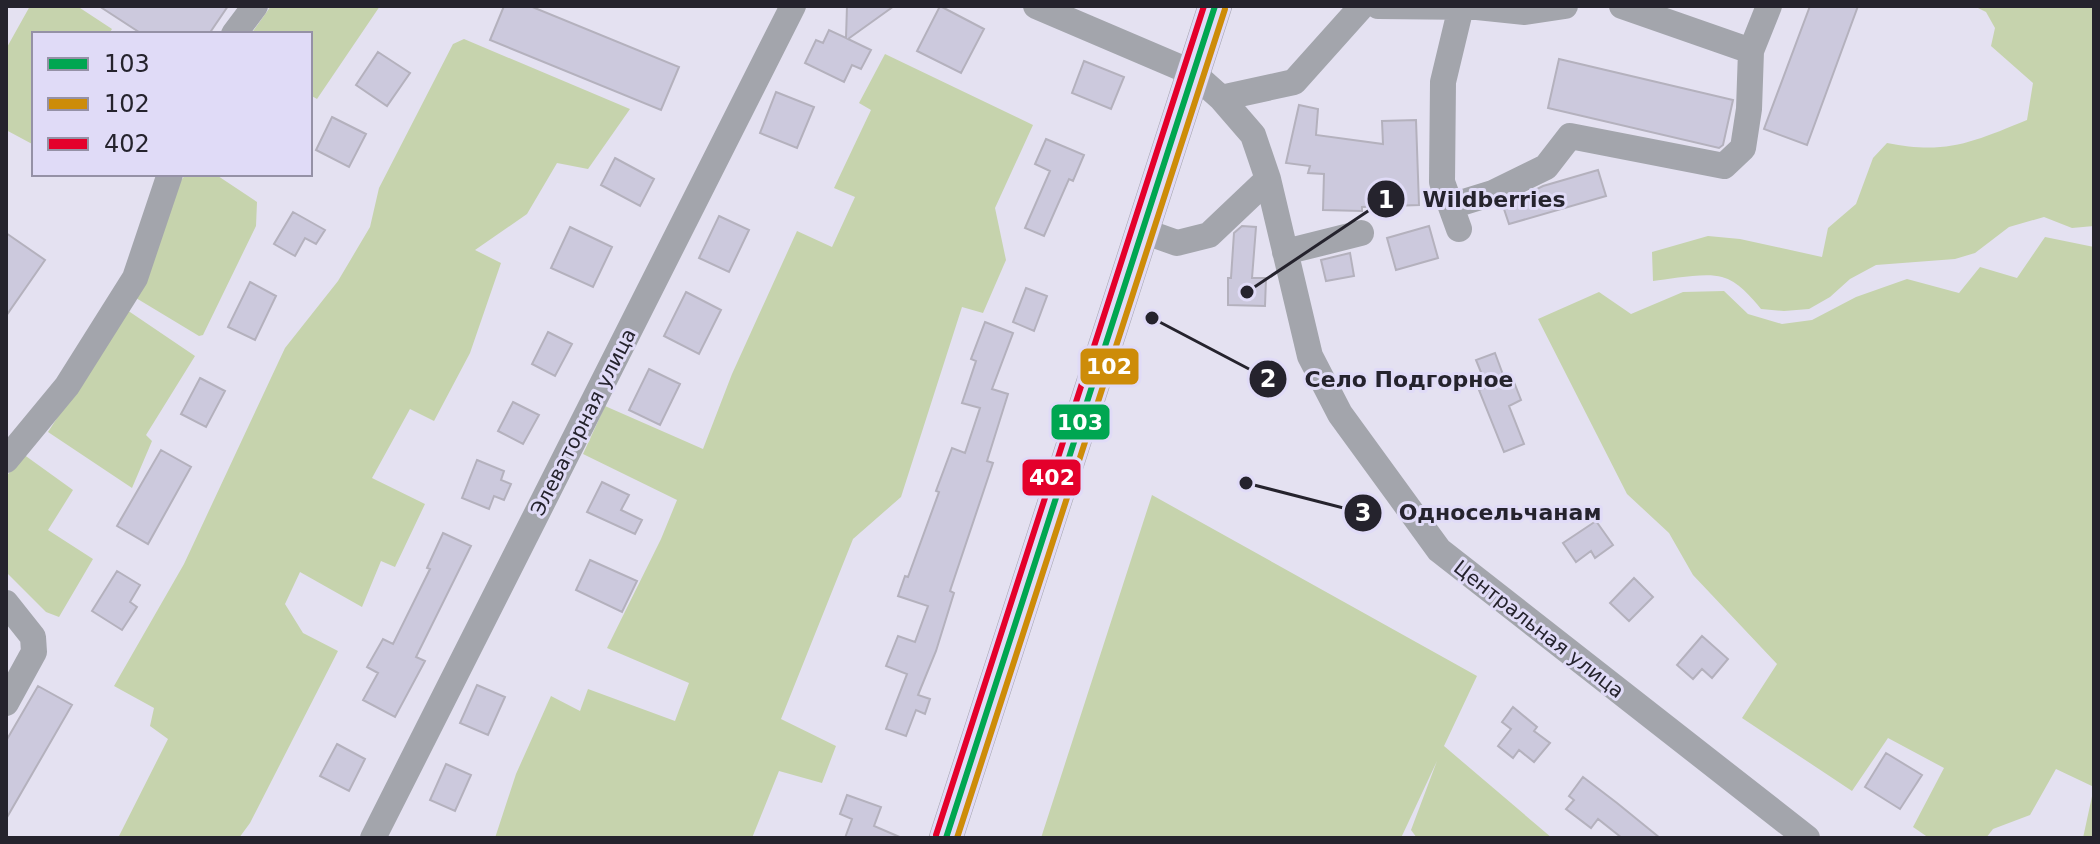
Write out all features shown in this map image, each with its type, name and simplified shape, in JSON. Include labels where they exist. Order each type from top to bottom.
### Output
[{"type":"main road","points":[[946,838],[1215,6]]},
{"type":"street","points":[[236,32],[255,6]]},
{"type":"street","name":"Элеваторная улица","points":[[373,838],[793,6]]},
{"type":"street","points":[[1036,6],[1193,73]]},
{"type":"street","points":[[1221,98],[1294,82],[1362,6]]},
{"type":"street","points":[[1378,6],[1505,8],[1525,12],[1565,6]]},
{"type":"street","points":[[1622,6],[1751,51]]},
{"type":"street","points":[[1461,7],[1443,82],[1442,182],[1455,218],[1493,193],[1546,167],[1570,136],[1724,166],[1743,148],[1749,109],[1751,51],[1769,6]]},
{"type":"street","name":"Центральная улица","points":[[1193,73],[1221,98],[1253,135],[1268,179],[1310,356],[1340,414],[1439,550],[1807,838]]},
{"type":"street","points":[[6,460],[67,386],[135,278],[169,176]]},
{"type":"street","points":[[1143,231],[1177,243],[1209,235],[1268,179]]},
{"type":"street","points":[[1285,252],[1361,233]]},
{"type":"street","points":[[6,603],[33,637],[34,652],[6,703]]},
{"type":"green space","points":[[30,6],[77,6],[112,29],[110,32],[32,32],[32,144],[6,130],[6,49]]},
{"type":"green space","points":[[271,6],[380,6],[317,99],[312,96],[312,32],[252,32]]},
{"type":"green space","points":[[1974,6],[2094,6],[2094,226],[2072,228],[2044,217],[2009,227],[1975,253],[1955,259],[1876,265],[1850,279],[1830,297],[1809,309],[1761,309],[1739,286],[1715,276],[1653,281],[1652,252],[1708,236],[1740,239],[1822,257],[1828,228],[1856,204],[1873,158],[1887,143],[1943,147],[1991,135],[2027,120],[2033,83],[1991,46],[1995,28],[1986,12]]},
{"type":"green space","points":[[464,39],[630,109],[588,169],[557,163],[527,214],[475,250],[501,263],[470,353],[434,421],[410,409],[372,478],[425,504],[395,567],[381,561],[362,607],[300,572],[285,604],[303,633],[338,651],[250,823],[239,838],[118,838],[168,739],[150,726],[154,708],[114,686],[184,564],[285,348],[338,281],[370,227],[379,188],[453,44]]},
{"type":"green space","points":[[885,54],[1033,125],[995,208],[1006,260],[983,313],[962,307],[901,497],[853,539],[781,719],[836,746],[822,783],[779,771],[752,838],[495,838],[516,774],[551,696],[580,711],[588,689],[675,721],[689,683],[607,648],[677,500],[583,454],[605,406],[703,449],[732,374],[797,231],[832,247],[855,197],[834,188],[871,110],[859,103]]},
{"type":"green space","points":[[184,176],[218,176],[257,202],[256,226],[203,335],[199,336],[136,298],[173,191]]},
{"type":"green space","points":[[2045,237],[2094,247],[2094,787],[2056,769],[2030,815],[1993,829],[1986,838],[1929,838],[1913,827],[1944,768],[1888,738],[1852,791],[1742,718],[1777,664],[1693,575],[1669,533],[1627,494],[1538,319],[1599,292],[1631,314],[1683,292],[1724,291],[1748,314],[1782,324],[1812,320],[1856,297],[1907,279],[1959,293],[1980,267],[2017,278]]},
{"type":"green space","points":[[127,310],[195,356],[146,435],[152,441],[132,488],[48,432]]},
{"type":"green space","points":[[23,454],[73,490],[48,530],[93,559],[59,617],[46,612],[6,572],[6,477]]},
{"type":"green space","points":[[1152,495],[1477,676],[1444,746],[1552,838],[1417,838],[1411,830],[1437,761],[1401,838],[1041,838]]},
{"type":"green space","points":[[2094,787],[2094,838],[2083,838]]},
{"type":"building","points":[[99,6],[228,6],[210,32],[139,32]]},
{"type":"building","points":[[504,6],[530,6],[679,67],[661,110],[490,40]]},
{"type":"building","points":[[847,6],[894,6],[848,39],[871,50],[861,69],[852,65],[844,82],[805,63],[816,40],[823,43],[829,30],[846,38]]},
{"type":"building","points":[[940,6],[984,29],[961,73],[917,51]]},
{"type":"building","points":[[1810,6],[1858,6],[1807,145],[1764,129]]},
{"type":"building","points":[[378,52],[410,73],[387,106],[356,85]]},
{"type":"building","points":[[1559,59],[1733,100],[1723,145],[1719,148],[1548,108]]},
{"type":"building","points":[[1084,61],[1124,77],[1111,109],[1072,93]]},
{"type":"building","points":[[776,92],[814,107],[797,148],[760,133]]},
{"type":"building","points":[[1299,105],[1318,109],[1316,135],[1383,144],[1382,121],[1416,120],[1419,205],[1362,207],[1362,211],[1323,210],[1324,174],[1308,173],[1310,166],[1286,163]]},
{"type":"building","points":[[332,117],[366,134],[349,167],[316,150]]},
{"type":"building","points":[[1046,139],[1084,155],[1073,181],[1069,179],[1044,236],[1025,228],[1050,171],[1035,164]]},
{"type":"building","points":[[615,158],[654,179],[640,206],[601,185]]},
{"type":"building","points":[[1598,170],[1606,196],[1509,224],[1503,206],[1543,186]]},
{"type":"building","points":[[293,212],[325,230],[316,244],[305,238],[295,256],[274,244]]},
{"type":"building","points":[[719,216],[749,230],[729,272],[699,258]]},
{"type":"building","points":[[1242,226],[1256,227],[1252,278],[1266,278],[1265,306],[1228,305],[1234,233]]},
{"type":"building","points":[[1429,226],[1438,258],[1396,270],[1387,238]]},
{"type":"building","points":[[570,227],[612,247],[593,287],[551,268]]},
{"type":"building","points":[[6,233],[45,260],[6,316]]},
{"type":"building","points":[[1350,253],[1354,276],[1326,281],[1321,260]]},
{"type":"building","points":[[250,282],[276,296],[255,340],[228,327]]},
{"type":"building","points":[[1026,288],[1047,296],[1034,331],[1013,322]]},
{"type":"building","points":[[686,292],[721,310],[699,354],[664,336]]},
{"type":"building","points":[[985,322],[1013,333],[992,389],[1008,394],[987,461],[993,463],[950,591],[954,593],[936,651],[918,695],[930,699],[925,714],[916,710],[906,736],[886,729],[907,674],[886,666],[898,636],[915,642],[928,606],[898,596],[905,576],[908,577],[952,448],[965,453],[980,408],[962,403],[976,361],[971,359]]},
{"type":"building","points":[[548,332],[572,344],[555,376],[532,364]]},
{"type":"building","points":[[1495,353],[1505,380],[1512,377],[1521,400],[1509,406],[1524,444],[1504,452],[1479,390],[1487,387],[1476,360]]},
{"type":"building","points":[[649,369],[680,384],[660,425],[629,410]]},
{"type":"building","points":[[200,378],[225,391],[206,427],[181,414]]},
{"type":"building","points":[[513,402],[539,415],[523,444],[498,431]]},
{"type":"building","points":[[161,450],[191,467],[148,544],[117,526]]},
{"type":"building","points":[[477,460],[504,471],[501,480],[511,484],[504,500],[494,496],[489,509],[462,498]]},
{"type":"building","points":[[602,482],[629,495],[621,510],[642,520],[635,534],[587,512]]},
{"type":"building","points":[[1596,521],[1613,545],[1595,558],[1591,551],[1576,562],[1563,543]]},
{"type":"building","points":[[443,533],[471,546],[416,657],[425,661],[395,717],[363,700],[378,673],[367,667],[383,639],[393,644],[430,569],[427,568]]},
{"type":"building","points":[[590,560],[637,581],[622,612],[576,590]]},
{"type":"building","points":[[117,571],[140,585],[130,602],[137,607],[122,630],[92,611]]},
{"type":"building","points":[[1634,578],[1653,597],[1629,621],[1610,603]]},
{"type":"building","points":[[1702,636],[1728,659],[1712,678],[1702,669],[1693,679],[1677,665]]},
{"type":"building","points":[[477,685],[505,697],[488,735],[460,723]]},
{"type":"building","points":[[38,686],[72,705],[6,819],[6,741]]},
{"type":"building","points":[[1513,707],[1537,727],[1534,731],[1550,743],[1534,762],[1519,750],[1513,758],[1498,746],[1511,729],[1502,722]]},
{"type":"building","points":[[337,744],[365,759],[349,791],[320,776]]},
{"type":"building","points":[[1886,753],[1922,775],[1900,809],[1865,787]]},
{"type":"building","points":[[446,764],[471,775],[455,811],[430,800]]},
{"type":"building","points":[[1583,777],[1660,838],[1622,838],[1598,819],[1591,828],[1566,809],[1574,800],[1569,796]]},
{"type":"building","points":[[847,795],[881,807],[874,826],[902,838],[845,838],[852,819],[840,814]]},
{"type":"transit line","name":"402","points":[[936,835],[1204,6]]},
{"type":"transit line","name":"103","points":[[946,838],[1215,6]]},
{"type":"transit line","name":"102","points":[[957,838],[1225,9]]},
{"type":"place","name":"Wildberries","points":[[1247,292]]},
{"type":"place","name":"Село Подгорное","points":[[1152,318]]},
{"type":"place","name":"Односельчанам","points":[[1246,483]]}]
